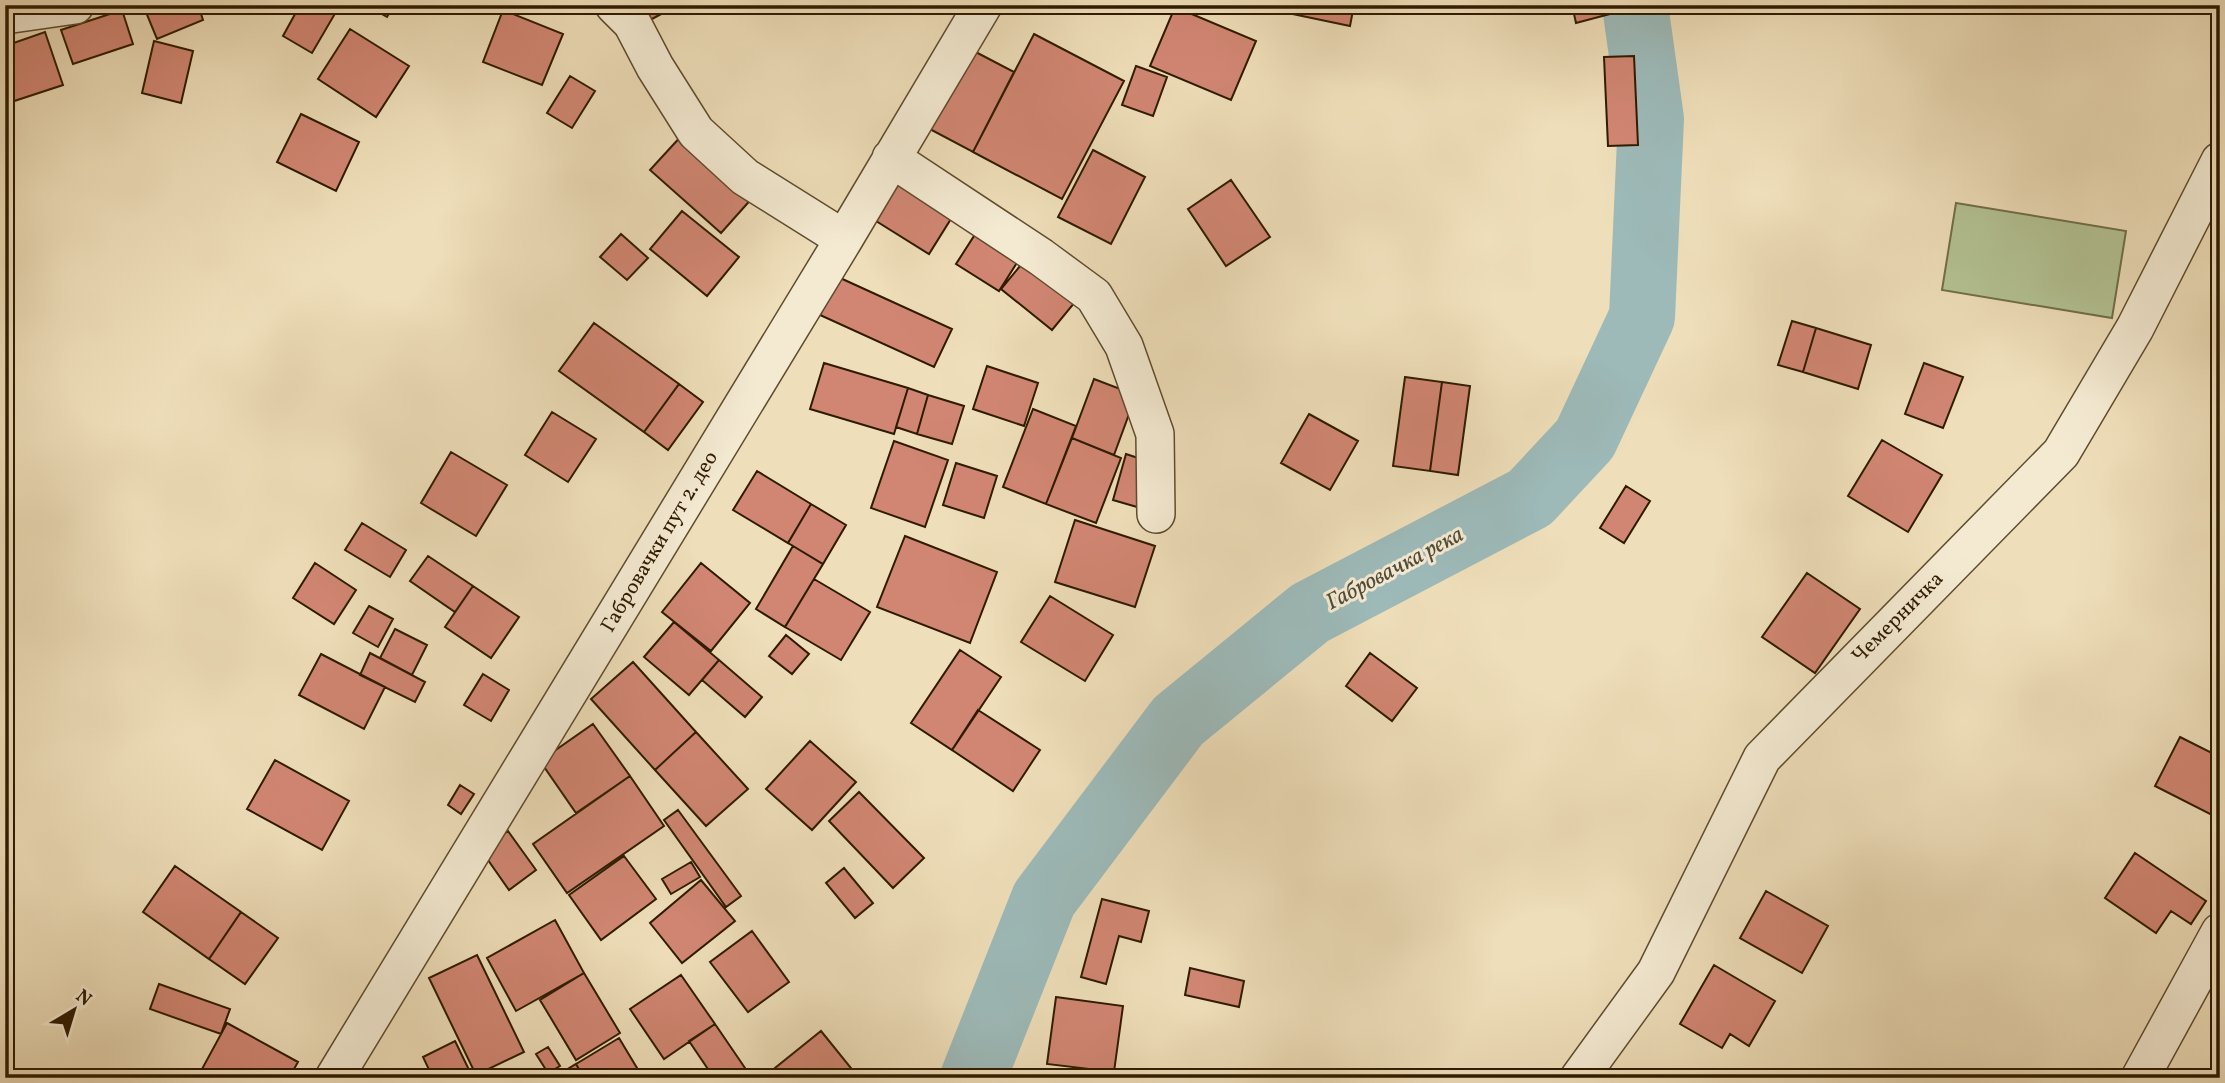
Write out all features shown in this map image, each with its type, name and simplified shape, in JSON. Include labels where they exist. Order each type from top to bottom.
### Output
[{"type":"street","points":[[5,15],[75,5]]},
{"type":"street","points":[[614,5],[632,23],[655,67],[696,132],[745,177],[844,239]]},
{"type":"street","name":"Габровачки пут 2. део","points":[[334,1078],[844,239],[983,5]]},
{"type":"street","points":[[891,158],[1041,257],[1094,296],[1124,346],[1155,434],[1156,514]]},
{"type":"street","name":"Чемерничка","points":[[1579,1078],[1656,972],[1762,758],[2062,453],[2135,328],[2220,161]]},
{"type":"street","points":[[2140,1078],[2220,932]]},
{"type":"green space","points":[[1956,203],[2126,231],[2112,318],[1942,290]]},
{"type":"building","points":[[143,5],[198,5],[203,20],[157,39]]},
{"type":"building","points":[[264,5],[288,5],[285,13]]},
{"type":"building","points":[[300,5],[340,5],[312,53],[283,36]]},
{"type":"building","points":[[366,5],[394,5],[387,17]]},
{"type":"building","points":[[643,5],[678,5],[650,20]]},
{"type":"building","points":[[1279,5],[1354,5],[1350,26],[1278,11]]},
{"type":"building","points":[[1572,5],[1608,5],[1610,14],[1576,23]]},
{"type":"building","points":[[2197,5],[2220,5],[2220,13],[2217,17]]},
{"type":"building","points":[[1175,7],[1256,41],[1231,100],[1150,66]]},
{"type":"building","points":[[122,10],[133,44],[73,64],[61,30]]},
{"type":"building","points":[[503,10],[563,34],[542,85],[483,62]]},
{"type":"building","points":[[350,29],[409,66],[376,117],[318,79]]},
{"type":"building","points":[[45,32],[63,85],[5,104],[5,46]]},
{"type":"building","points":[[1034,34],[1124,81],[1062,199],[973,152]]},
{"type":"building","points":[[154,41],[193,51],[181,103],[142,93]]},
{"type":"building","points":[[968,48],[1014,72],[973,152],[926,127]]},
{"type":"building","points":[[1634,56],[1638,145],[1608,146],[1604,57]]},
{"type":"building","points":[[1136,66],[1167,77],[1153,116],[1122,105]]},
{"type":"building","points":[[570,76],[595,91],[572,128],[547,113]]},
{"type":"building","points":[[301,114],[359,142],[336,191],[277,162]]},
{"type":"building","points":[[684,133],[754,196],[721,233],[650,170]]},
{"type":"building","points":[[1093,150],[1145,177],[1111,244],[1058,217]]},
{"type":"building","points":[[898,168],[959,206],[929,254],[868,216]]},
{"type":"building","points":[[1231,180],[1270,237],[1226,266],[1188,209]]},
{"type":"building","points":[[682,211],[739,257],[707,296],[650,249]]},
{"type":"building","points":[[983,222],[1025,250],[999,291],[956,264]]},
{"type":"building","points":[[621,234],[648,258],[627,280],[600,257]]},
{"type":"building","points":[[1030,254],[1080,296],[1052,330],[1001,289]]},
{"type":"building","points":[[838,277],[952,329],[934,367],[820,315]]},
{"type":"building","points":[[1792,321],[1816,328],[1803,372],[1778,365]]},
{"type":"building","points":[[594,323],[679,384],[644,432],[559,371]]},
{"type":"building","points":[[1816,328],[1871,345],[1858,389],[1803,372]]},
{"type":"building","points":[[824,363],[908,388],[894,434],[810,409]]},
{"type":"building","points":[[1924,363],[1963,377],[1943,428],[1905,414]]},
{"type":"building","points":[[987,366],[1038,383],[1024,426],[973,409]]},
{"type":"building","points":[[1405,377],[1442,382],[1430,471],[1393,466]]},
{"type":"building","points":[[1094,379],[1136,395],[1114,455],[1072,438]]},
{"type":"building","points":[[1442,382],[1470,386],[1458,475],[1430,471]]},
{"type":"building","points":[[679,384],[703,402],[668,450],[644,432]]},
{"type":"building","points":[[908,388],[928,395],[917,434],[896,427]]},
{"type":"building","points":[[928,395],[964,406],[952,444],[917,434]]},
{"type":"building","points":[[1033,409],[1076,426],[1046,504],[1003,487]]},
{"type":"building","points":[[552,412],[596,439],[568,482],[525,455]]},
{"type":"building","points":[[1309,414],[1358,441],[1330,490],[1281,463]]},
{"type":"building","points":[[1072,438],[1121,458],[1096,523],[1046,504]]},
{"type":"building","points":[[1882,440],[1942,475],[1908,532],[1848,496]]},
{"type":"building","points":[[894,441],[948,460],[925,527],[871,508]]},
{"type":"building","points":[[451,452],[507,485],[476,536],[421,503]]},
{"type":"building","points":[[1126,454],[1150,462],[1137,507],[1113,500]]},
{"type":"building","points":[[956,463],[997,476],[984,518],[943,505]]},
{"type":"building","points":[[757,471],[811,504],[788,543],[733,510]]},
{"type":"building","points":[[1626,486],[1650,501],[1624,543],[1600,528]]},
{"type":"building","points":[[811,504],[846,525],[823,564],[788,543]]},
{"type":"building","points":[[1075,520],[1155,546],[1135,607],[1055,582]]},
{"type":"building","points":[[362,523],[406,550],[390,577],[345,550]]},
{"type":"building","points":[[905,536],[997,572],[970,643],[877,607]]},
{"type":"building","points":[[793,546],[823,564],[785,627],[756,609]]},
{"type":"building","points":[[428,556],[473,586],[455,612],[410,581]]},
{"type":"building","points":[[315,563],[356,590],[334,624],[293,598]]},
{"type":"building","points":[[701,563],[750,603],[711,651],[662,612]]},
{"type":"building","points":[[1807,573],[1860,609],[1815,673],[1762,637]]},
{"type":"building","points":[[814,579],[870,612],[841,660],[785,627]]},
{"type":"building","points":[[473,586],[519,617],[491,658],[445,627]]},
{"type":"building","points":[[1050,596],[1113,635],[1085,681],[1021,642]]},
{"type":"building","points":[[369,606],[393,619],[378,647],[353,633]]},
{"type":"building","points":[[674,622],[719,660],[689,695],[644,657]]},
{"type":"building","points":[[395,629],[427,645],[412,675],[380,658]]},
{"type":"building","points":[[786,635],[809,654],[792,674],[769,656]]},
{"type":"building","points":[[960,650],[1001,677],[952,750],[911,723]]},
{"type":"building","points":[[370,653],[425,682],[415,702],[360,675]]},
{"type":"building","points":[[1370,653],[1417,688],[1392,721],[1346,686]]},
{"type":"building","points":[[321,654],[385,687],[364,729],[299,695]]},
{"type":"building","points":[[719,660],[762,697],[745,717],[702,680]]},
{"type":"building","points":[[633,662],[696,732],[655,770],[591,699]]},
{"type":"building","points":[[483,674],[509,690],[491,721],[464,705]]},
{"type":"building","points":[[978,710],[1040,750],[1013,791],[952,750]]},
{"type":"building","points":[[593,724],[630,776],[576,813],[540,761]]},
{"type":"building","points":[[696,732],[748,789],[706,826],[655,770]]},
{"type":"building","points":[[2180,737],[2220,757],[2220,801],[2212,815],[2155,786]]},
{"type":"building","points":[[810,741],[856,782],[812,830],[766,789]]},
{"type":"building","points":[[275,760],[349,801],[322,850],[247,809]]},
{"type":"building","points":[[630,776],[664,826],[567,893],[533,844]]},
{"type":"building","points":[[460,785],[474,794],[461,814],[448,805]]},
{"type":"building","points":[[859,792],[924,858],[893,888],[829,821]]},
{"type":"building","points":[[678,810],[741,896],[726,907],[664,820]]},
{"type":"building","points":[[508,831],[536,870],[509,890],[481,850]]},
{"type":"building","points":[[2135,853],[2206,901],[2191,924],[2171,911],[2156,933],[2105,898]]},
{"type":"building","points":[[624,856],[656,899],[601,940],[569,895]]},
{"type":"building","points":[[691,862],[700,877],[671,894],[662,879]]},
{"type":"building","points":[[175,866],[241,912],[209,959],[143,912]]},
{"type":"building","points":[[844,868],[873,903],[855,918],[826,883]]},
{"type":"building","points":[[701,880],[735,921],[682,963],[650,923]]},
{"type":"building","points":[[1766,891],[1828,926],[1802,973],[1740,938]]},
{"type":"building","points":[[1102,899],[1149,911],[1141,942],[1119,936],[1106,984],[1081,977]]},
{"type":"building","points":[[241,912],[278,938],[245,984],[209,959]]},
{"type":"building","points":[[555,920],[584,973],[516,1011],[487,958]]},
{"type":"building","points":[[752,931],[789,982],[748,1012],[710,962]]},
{"type":"building","points":[[477,955],[524,1052],[476,1075],[429,978]]},
{"type":"building","points":[[1714,965],[1775,1001],[1749,1046],[1730,1034],[1722,1048],[1680,1024]]},
{"type":"building","points":[[1190,968],[1244,981],[1239,1007],[1185,995]]},
{"type":"building","points":[[584,973],[620,1033],[576,1060],[540,1000]]},
{"type":"building","points":[[681,975],[715,1024],[664,1059],[630,1009]]},
{"type":"building","points":[[159,984],[230,1009],[221,1034],[150,1009]]},
{"type":"building","points":[[1056,997],[1123,1006],[1114,1072],[1047,1064]]},
{"type":"building","points":[[227,1023],[298,1062],[289,1078],[218,1078],[202,1069]]},
{"type":"building","points":[[715,1024],[745,1068],[731,1078],[714,1078],[689,1041]]},
{"type":"building","points":[[821,1031],[859,1078],[782,1078],[775,1068]]},
{"type":"building","points":[[619,1038],[637,1068],[621,1078],[584,1078],[576,1064]]},
{"type":"building","points":[[455,1041],[473,1078],[433,1078],[423,1057]]},
{"type":"building","points":[[548,1047],[560,1066],[548,1073],[536,1054]]},
{"type":"building","points":[[576,1064],[584,1078],[553,1078]]},
{"type":"building","points":[[637,1068],[642,1078],[621,1078]]},
{"type":"building","points":[[202,1069],[218,1078],[197,1078]]},
{"type":"waterway","name":"Габровачка река","points":[[973,1078],[1044,899],[1178,721],[1310,613],[1530,498],[1585,439],[1642,317],[1651,119],[1635,5]]}]
